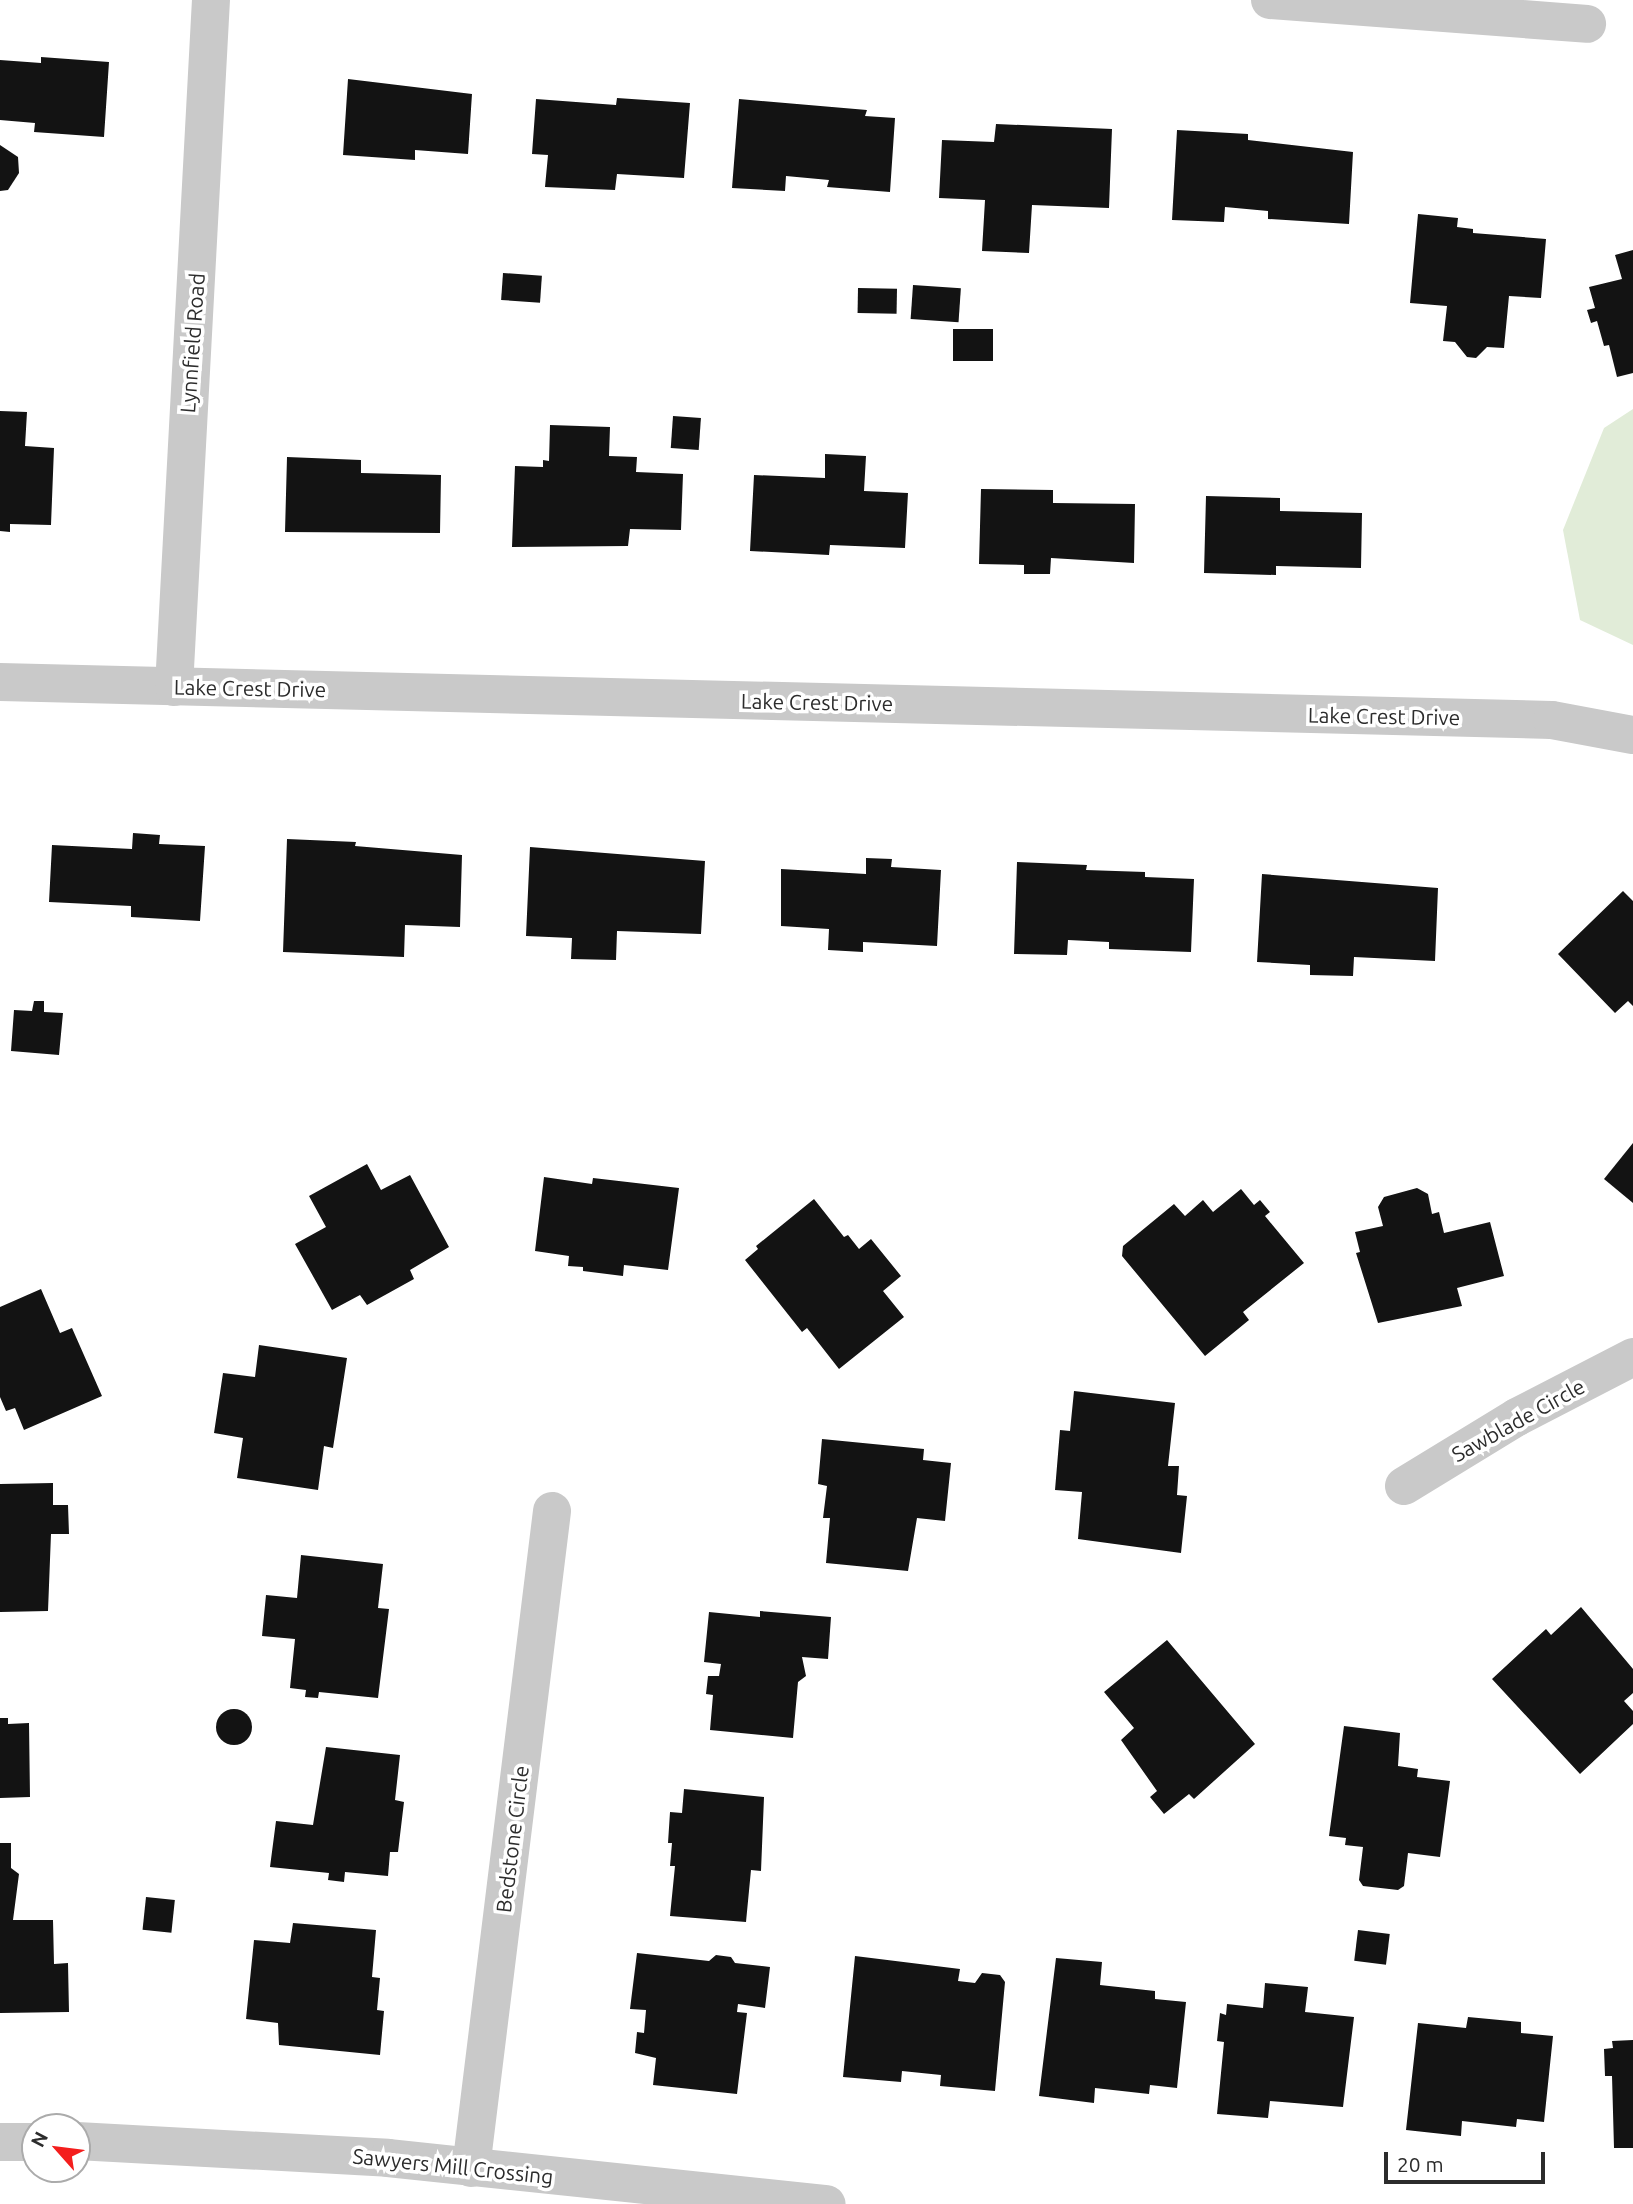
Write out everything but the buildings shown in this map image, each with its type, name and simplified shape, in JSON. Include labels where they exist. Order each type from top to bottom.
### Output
[{"type":"street","name":"Lynnfield Road","points":[[174,687],[211,0]]},
{"type":"street","points":[[1270,0],[1587,24]]},
{"type":"street","name":"Lake Crest Drive","points":[[0,681],[1552,720],[1633,735]]},
{"type":"street","name":"Sawblade Circle","points":[[1404,1486],[1517,1417],[1633,1357]]},
{"type":"street","name":"Bedstone Circle","points":[[471,2168],[552,1511]]},
{"type":"street","points":[[0,2142],[21,2142]]},
{"type":"street","name":"Sawyers Mill Crossing","points":[[91,2142],[388,2158],[828,2204]]},
{"type":"green space","points":[[1633,409],[1633,645],[1580,620],[1563,530],[1604,428]]}]
